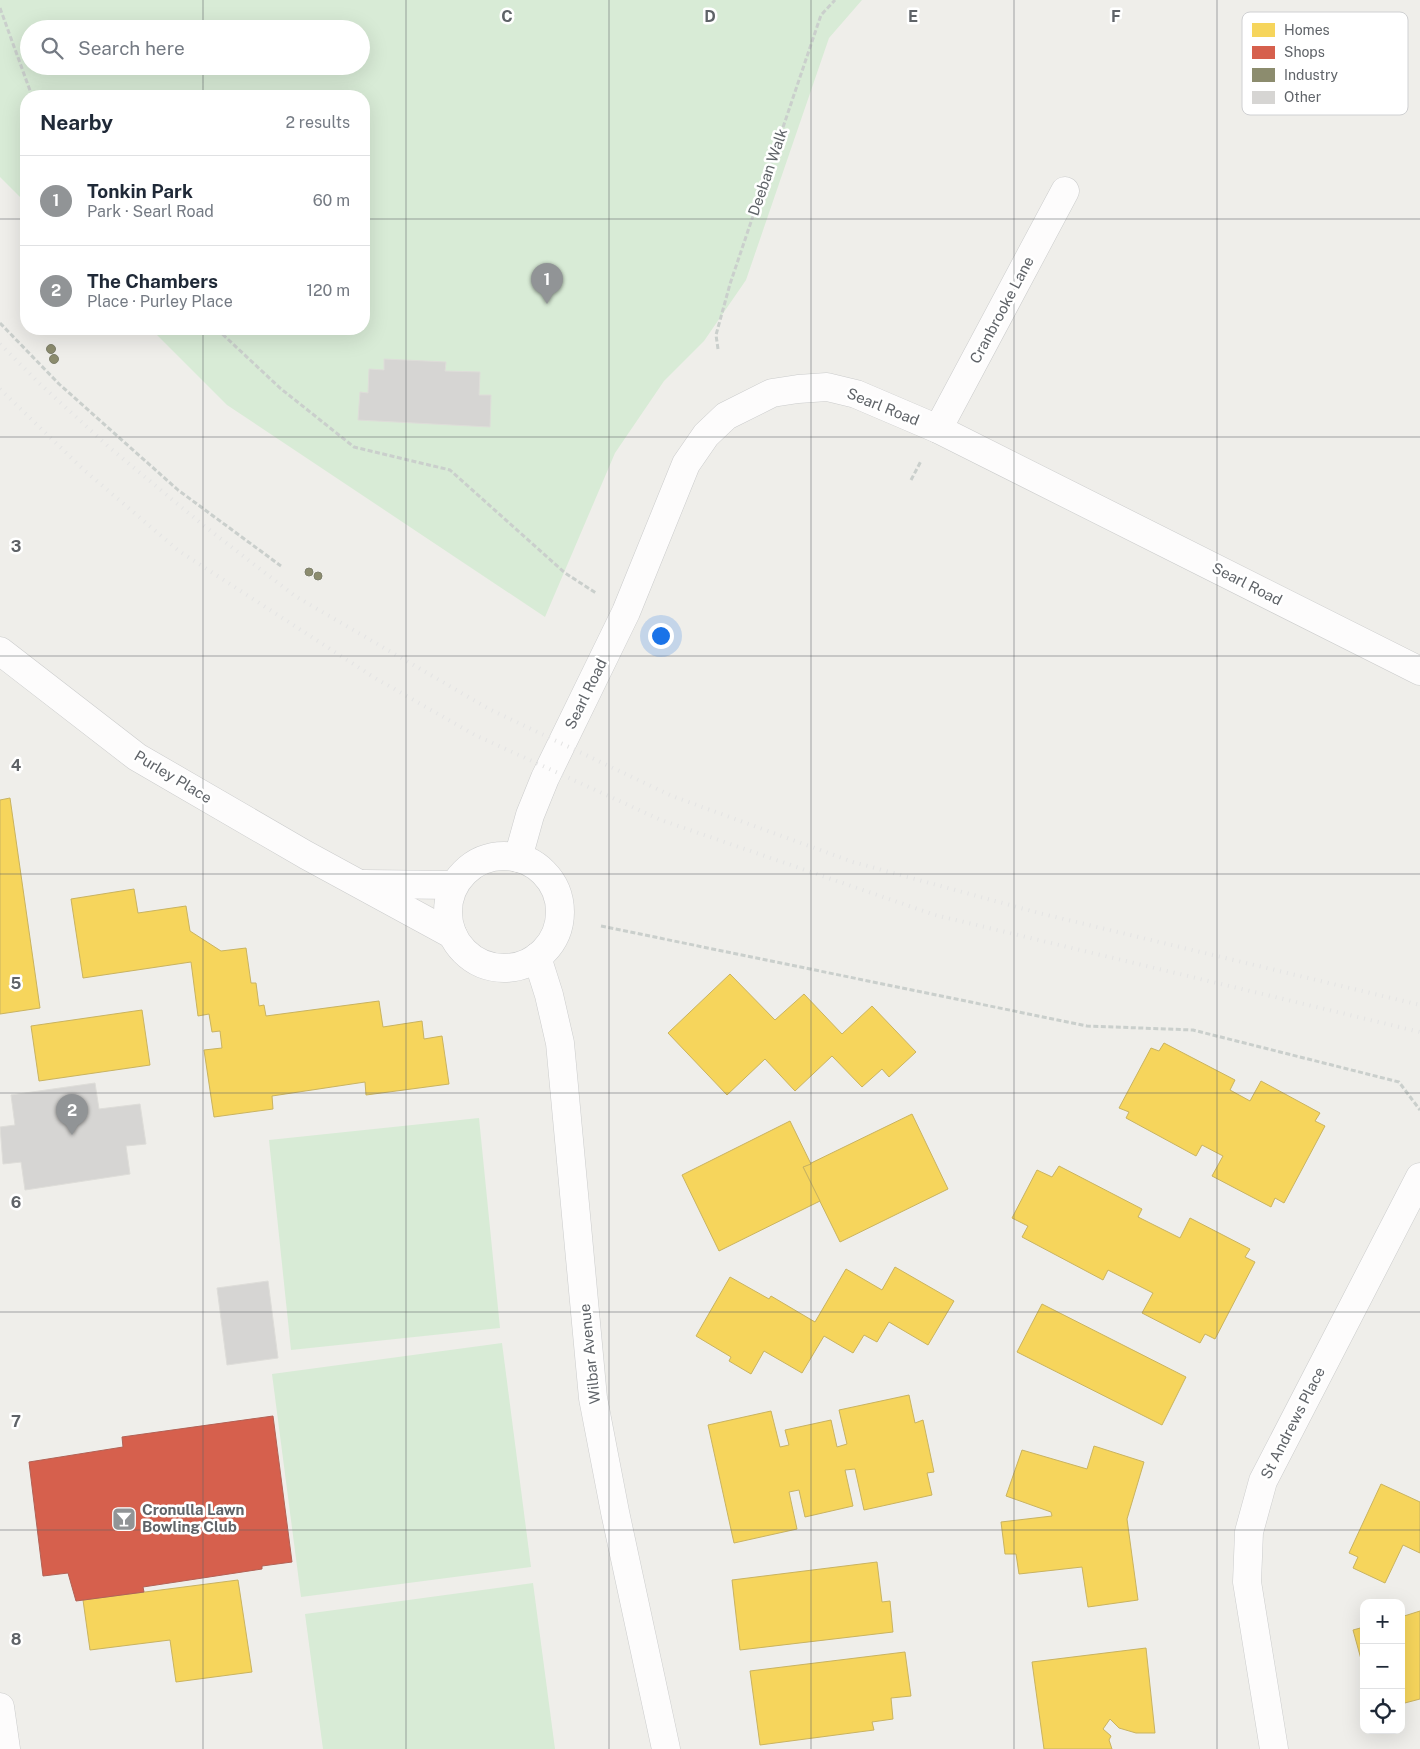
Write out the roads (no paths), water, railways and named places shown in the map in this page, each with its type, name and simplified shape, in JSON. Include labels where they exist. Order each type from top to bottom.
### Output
[{"type":"street","name":"Cranbrooke Lane","points":[[938,430],[1065,191]]},
{"type":"street","name":"Searl Road","points":[[518,858],[530,815],[545,778],[626,612],[686,464],[706,435],[726,416],[772,393],[827,387],[856,394],[938,430],[1420,671]]},
{"type":"street","name":"Purley Place","points":[[0,651],[137,757],[306,855],[453,935]]},
{"type":"street","points":[[500,856],[518,858],[535,865],[548,877],[557,893],[560,910],[558,928],[550,944],[537,957],[526,964],[502,968],[478,962],[459,946],[453,935],[447,910],[454,884],[466,870],[482,860],[500,856]]},
{"type":"street","name":"Purley Place","points":[[360,884],[454,884]]},
{"type":"street","name":"Wilbar Avenue","points":[[537,957],[550,996],[560,1043],[593,1398],[615,1512],[666,1749]]},
{"type":"street","name":"St Andrews Place","points":[[1274,1749],[1247,1582],[1251,1524],[1262,1482],[1420,1177]]},
{"type":"street","points":[[0,1706],[6,1749]]},
{"type":"railway","points":[[0,344],[40,384],[110,448],[203,525],[295,596],[489,709],[672,796],[853,862],[1039,913],[1420,1005]]},
{"type":"railway","points":[[0,389],[84,470],[179,551],[375,678],[475,735],[661,820],[935,915],[1420,1032]]},
{"type":"place","name":"Tonkin Park","points":[[547,304]]},
{"type":"place","name":"The Chambers","points":[[72,1135]]},
{"type":"place","name":"Cronulla Lawn Bowling Club","points":[[124,1519]]}]
